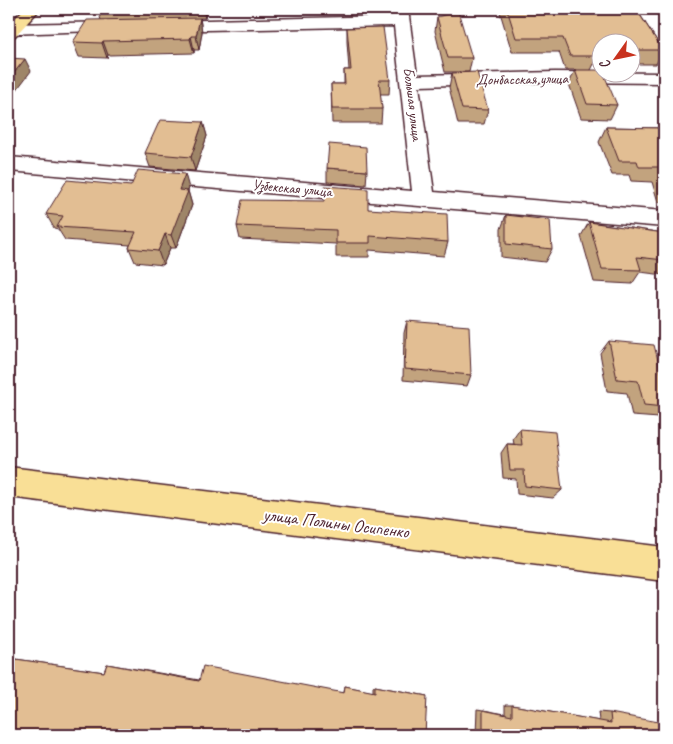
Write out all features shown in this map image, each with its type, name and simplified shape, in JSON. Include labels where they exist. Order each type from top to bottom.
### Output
[{"type":"main road","points":[[10,30],[32,9]]},
{"type":"main road","name":"улица Полины Осипенко","points":[[9,482],[664,564]]},
{"type":"street","points":[[152,26],[400,15]]},
{"type":"street","name":"Большая улица","points":[[400,15],[424,200]]},
{"type":"street","points":[[10,30],[132,27]]},
{"type":"street","name":"Донбасская улица","points":[[410,81],[555,77],[664,78]]},
{"type":"street","name":"Узбекская улица","points":[[9,164],[664,219]]},
{"type":"building","points":[[507,9],[636,9],[663,50],[640,50],[640,32],[590,32],[590,56],[570,56],[563,38],[516,38]]},
{"type":"building","points":[[458,11],[472,58],[448,58],[437,17]]},
{"type":"building","points":[[200,18],[196,36],[191,36],[190,39],[103,41],[102,43],[73,42],[87,20]]},
{"type":"building","points":[[383,27],[390,80],[379,80],[382,109],[332,109],[331,84],[345,84],[344,70],[351,70],[347,28]]},
{"type":"building","points":[[9,58],[25,59],[9,79]]},
{"type":"building","points":[[575,70],[590,70],[590,82],[607,82],[617,105],[587,104]]},
{"type":"building","points":[[477,72],[488,110],[462,109],[452,73]]},
{"type":"building","points":[[160,120],[203,122],[191,157],[145,153]]},
{"type":"building","points":[[606,127],[664,128],[664,179],[661,167],[639,167],[637,161],[619,161]]},
{"type":"building","points":[[329,144],[366,147],[367,171],[327,168]]},
{"type":"building","points":[[138,170],[185,174],[179,190],[188,191],[171,235],[165,234],[158,251],[129,248],[136,232],[57,227],[63,216],[46,214],[67,180],[131,186]]},
{"type":"building","points":[[325,186],[368,189],[368,209],[447,214],[448,242],[370,236],[370,243],[336,243],[336,230],[237,226],[242,200],[324,201]]},
{"type":"building","points":[[506,215],[550,220],[552,249],[506,244]]},
{"type":"building","points":[[589,222],[664,233],[664,260],[637,257],[641,270],[602,269]]},
{"type":"building","points":[[407,321],[469,326],[471,375],[405,369]]},
{"type":"building","points":[[609,341],[654,345],[664,383],[664,407],[644,405],[638,381],[617,379]]},
{"type":"building","points":[[520,429],[555,432],[562,490],[525,486],[524,470],[510,470],[507,444],[522,445]]},
{"type":"building","points":[[9,658],[104,672],[107,664],[199,681],[203,666],[344,693],[345,686],[375,692],[375,686],[427,696],[425,735],[327,735],[299,729],[298,735],[9,735]]},
{"type":"building","points":[[512,705],[611,723],[610,713],[664,723],[664,735],[483,735],[483,710],[512,716]]}]
